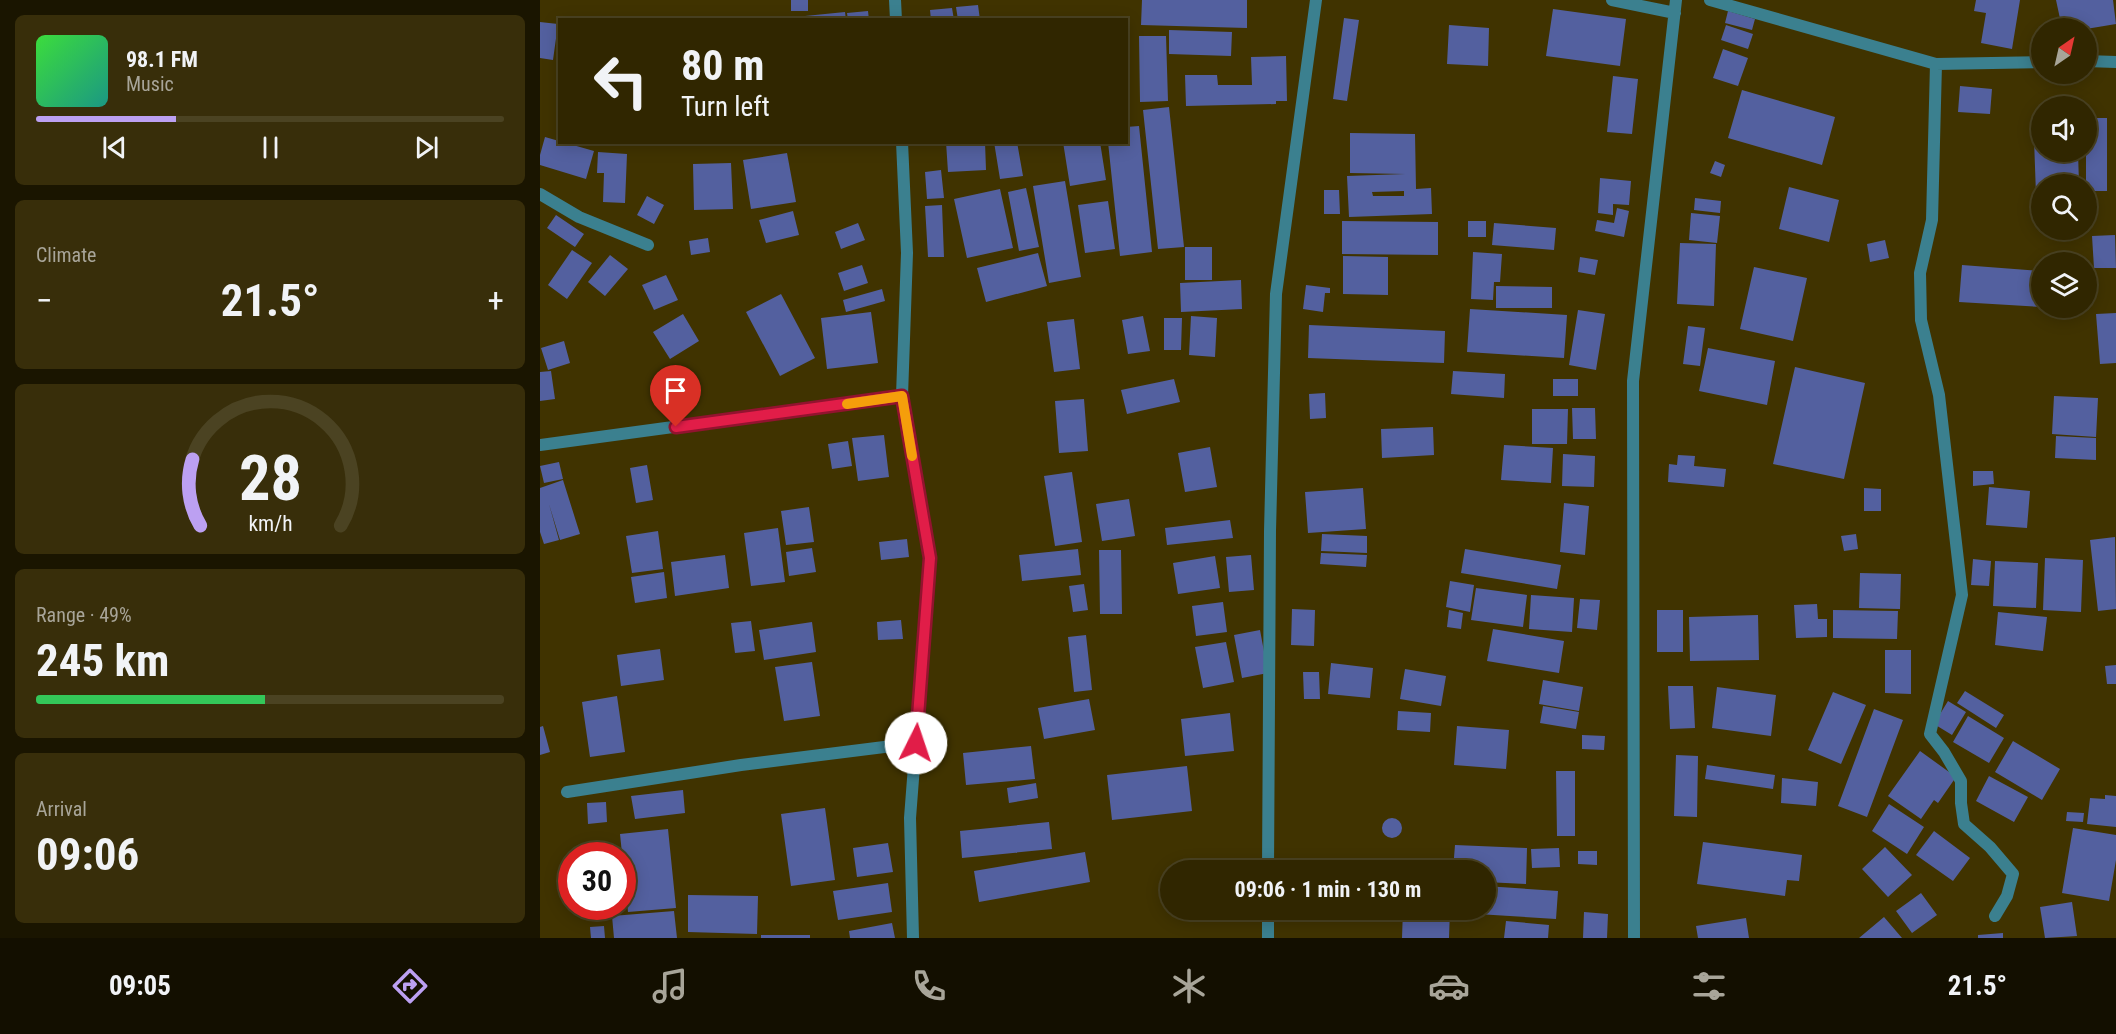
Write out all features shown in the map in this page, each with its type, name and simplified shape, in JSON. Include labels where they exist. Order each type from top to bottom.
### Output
[{"type":"street","points":[[895,0],[896,18]]},
{"type":"street","points":[[1268,860],[1270,531],[1276,294],[1316,0]]},
{"type":"street","points":[[1612,0],[1676,6],[1633,381],[1634,938]]},
{"type":"street","points":[[1710,0],[1936,64],[2031,62]]},
{"type":"street","points":[[2097,61],[2116,62]]},
{"type":"street","points":[[1936,64],[1932,220],[1920,273],[1921,320],[1939,395],[1962,595],[1930,734],[1961,781],[1964,824],[1990,847],[2013,874],[2007,896],[1995,916]]},
{"type":"street","points":[[902,144],[907,253],[902,396],[930,558],[910,818],[913,938]]},
{"type":"street","points":[[540,194],[579,217],[648,245]]},
{"type":"street","points":[[540,445],[902,396]]},
{"type":"street","points":[[567,792],[741,765],[916,743]]},
{"type":"street","points":[[1268,920],[1268,938]]},
{"type":"building","points":[[791,0],[808,0],[808,11],[791,11]]},
{"type":"building","points":[[1142,0],[1247,0],[1247,28],[1141,25]]},
{"type":"building","points":[[1976,0],[2020,0],[2012,49],[1981,43],[1986,13],[1974,11]]},
{"type":"building","points":[[2056,0],[2113,0],[2116,24],[2097,27],[2097,18],[2060,18]]},
{"type":"building","points":[[978,5],[980,18],[958,18],[956,7]]},
{"type":"building","points":[[952,8],[954,18],[931,18],[930,10]]},
{"type":"building","points":[[1553,9],[1626,19],[1620,66],[1546,56]]},
{"type":"building","points":[[868,11],[869,18],[848,18],[847,13]]},
{"type":"building","points":[[1728,11],[1755,19],[1752,30],[1725,23]]},
{"type":"building","points":[[845,12],[846,18],[795,18]]},
{"type":"building","points":[[1344,18],[1359,20],[1347,101],[1333,99]]},
{"type":"building","points":[[540,22],[558,24],[553,60],[540,58]]},
{"type":"building","points":[[1449,25],[1489,28],[1488,66],[1447,64]]},
{"type":"building","points":[[1726,25],[1753,34],[1748,49],[1721,40]]},
{"type":"building","points":[[1169,30],[1232,32],[1231,56],[1169,54]]},
{"type":"building","points":[[1139,36],[1166,36],[1168,101],[1140,102]]},
{"type":"building","points":[[1723,49],[1748,58],[1738,86],[1713,78]]},
{"type":"building","points":[[1286,56],[1287,101],[1276,101],[1276,104],[1186,106],[1185,75],[1217,75],[1218,85],[1252,85],[1251,57]]},
{"type":"building","points":[[1613,76],[1638,79],[1632,134],[1607,132]]},
{"type":"building","points":[[1960,86],[1992,89],[1990,114],[1958,112]]},
{"type":"building","points":[[1742,90],[1835,117],[1822,165],[1728,138]]},
{"type":"building","points":[[1169,107],[1184,247],[1158,249],[1143,110]]},
{"type":"building","points":[[2097,118],[2107,118],[2107,191],[2097,191],[2097,174],[2086,174],[2086,162],[2097,162]]},
{"type":"building","points":[[1139,126],[1152,252],[1120,256],[1108,144],[1128,144],[1128,127]]},
{"type":"building","points":[[1350,133],[1415,134],[1416,189],[1431,188],[1432,214],[1349,217],[1347,176],[1405,174],[1350,173]],"holes":[[[1404,191],[1404,196],[1373,196],[1372,192]]]},
{"type":"building","points":[[545,137],[558,141],[558,144],[570,144],[594,151],[586,179],[540,165]]},
{"type":"building","points":[[946,144],[985,144],[986,170],[948,172]]},
{"type":"building","points":[[994,144],[1017,144],[1023,176],[1000,179]]},
{"type":"building","points":[[1063,144],[1100,144],[1106,180],[1070,186]]},
{"type":"building","points":[[598,152],[627,154],[625,203],[603,202],[604,173],[597,173]]},
{"type":"building","points":[[787,153],[796,202],[751,209],[743,160]]},
{"type":"building","points":[[1715,161],[1725,165],[1721,177],[1710,173]]},
{"type":"building","points":[[2035,162],[2078,162],[2079,174],[2035,174]]},
{"type":"building","points":[[731,163],[733,209],[694,210],[693,164]]},
{"type":"building","points":[[941,170],[944,198],[927,199],[925,172]]},
{"type":"building","points":[[1600,178],[1631,181],[1629,205],[1613,204],[1613,215],[1598,213]]},
{"type":"building","points":[[1065,181],[1081,277],[1049,283],[1033,186]]},
{"type":"building","points":[[1789,187],[1839,200],[1829,242],[1779,229]]},
{"type":"building","points":[[1026,188],[1039,247],[1019,251],[1008,192]]},
{"type":"building","points":[[1000,189],[1013,248],[967,258],[954,199]]},
{"type":"building","points":[[1324,190],[1339,190],[1340,214],[1324,214]]},
{"type":"building","points":[[647,196],[664,205],[654,224],[637,215]]},
{"type":"building","points":[[1695,198],[1721,201],[1720,213],[1694,210]]},
{"type":"building","points":[[1108,201],[1115,249],[1085,253],[1078,205]]},
{"type":"building","points":[[942,205],[944,257],[928,257],[925,206]]},
{"type":"building","points":[[1617,208],[1629,211],[1624,237],[1595,231],[1597,220],[1614,223]]},
{"type":"building","points":[[793,211],[799,235],[766,243],[759,220]]},
{"type":"building","points":[[1691,213],[1720,216],[1717,243],[1689,240]]},
{"type":"building","points":[[556,215],[584,234],[575,247],[547,228]]},
{"type":"building","points":[[1342,221],[1438,222],[1438,255],[1342,254]]},
{"type":"building","points":[[1468,221],[1486,221],[1486,237],[1468,237]]},
{"type":"building","points":[[858,223],[865,240],[841,249],[835,232]]},
{"type":"building","points":[[1494,223],[1556,228],[1554,250],[1492,245]]},
{"type":"building","points":[[2115,235],[2116,268],[2097,268],[2097,252],[2093,252],[2092,240],[2097,240],[2097,236]]},
{"type":"building","points":[[708,238],[710,252],[691,255],[689,241]]},
{"type":"building","points":[[1885,240],[1889,258],[1870,262],[1867,244]]},
{"type":"building","points":[[1680,243],[1716,244],[1714,306],[1677,304]]},
{"type":"building","points":[[1185,247],[1212,247],[1212,280],[1185,280]]},
{"type":"building","points":[[572,250],[592,263],[567,299],[548,285]]},
{"type":"building","points":[[1473,252],[1502,254],[1500,282],[1494,282],[1493,300],[1471,299]]},
{"type":"building","points":[[1038,253],[1047,286],[986,302],[977,268]]},
{"type":"building","points":[[610,255],[628,269],[605,296],[588,282]]},
{"type":"building","points":[[1343,256],[1388,257],[1388,295],[1343,294]]},
{"type":"building","points":[[1580,257],[1598,260],[1595,275],[1578,272]]},
{"type":"building","points":[[862,265],[868,283],[844,291],[838,273]]},
{"type":"building","points":[[1962,265],[2031,270],[2031,306],[1959,302]]},
{"type":"building","points":[[1754,267],[1807,278],[1793,341],[1740,329]]},
{"type":"building","points":[[666,275],[678,300],[654,310],[642,285]]},
{"type":"building","points":[[1241,280],[1242,309],[1181,312],[1180,283]]},
{"type":"building","points":[[1306,285],[1330,288],[1330,293],[1325,293],[1323,312],[1303,309]]},
{"type":"building","points":[[1496,286],[1552,287],[1552,308],[1496,308]]},
{"type":"building","points":[[882,289],[885,301],[846,312],[843,300]]},
{"type":"building","points":[[781,294],[815,358],[780,376],[746,312]]},
{"type":"building","points":[[1470,309],[1567,315],[1564,358],[1467,352]]},
{"type":"building","points":[[1578,310],[1605,314],[1596,370],[1569,365]]},
{"type":"building","points":[[871,312],[878,363],[827,369],[821,318]]},
{"type":"building","points":[[2116,313],[2116,363],[2100,364],[2097,314]]},
{"type":"building","points":[[683,314],[699,341],[670,359],[653,332]]},
{"type":"building","points":[[1143,316],[1150,351],[1128,354],[1122,320]]},
{"type":"building","points":[[1191,316],[1217,318],[1215,357],[1189,355]]},
{"type":"building","points":[[1164,318],[1182,318],[1181,350],[1164,350]]},
{"type":"building","points":[[1074,319],[1080,369],[1054,372],[1047,322]]},
{"type":"building","points":[[1309,325],[1445,331],[1444,363],[1308,358]]},
{"type":"building","points":[[1688,326],[1705,328],[1700,366],[1683,364]]},
{"type":"building","points":[[564,341],[570,363],[548,370],[541,348]]},
{"type":"building","points":[[1708,348],[1775,361],[1767,405],[1699,391]]},
{"type":"building","points":[[1795,367],[1865,383],[1844,479],[1773,464]]},
{"type":"building","points":[[551,371],[555,399],[540,401],[540,372]]},
{"type":"building","points":[[1453,371],[1505,374],[1504,398],[1451,394]]},
{"type":"building","points":[[1174,379],[1180,402],[1127,414],[1121,390]]},
{"type":"building","points":[[1553,379],[1578,379],[1578,396],[1553,396]]},
{"type":"building","points":[[1325,393],[1326,418],[1310,419],[1309,394]]},
{"type":"building","points":[[2054,396],[2098,398],[2096,437],[2052,434]]},
{"type":"building","points":[[1084,399],[1088,451],[1059,453],[1055,401]]},
{"type":"building","points":[[1572,408],[1595,408],[1596,439],[1573,439]]},
{"type":"building","points":[[1532,409],[1568,409],[1567,444],[1532,444]]},
{"type":"building","points":[[1433,427],[1434,455],[1382,458],[1381,429]]},
{"type":"building","points":[[884,435],[889,477],[858,481],[852,438]]},
{"type":"building","points":[[2056,436],[2096,438],[2096,460],[2055,458]]},
{"type":"building","points":[[848,441],[852,466],[832,469],[828,444]]},
{"type":"building","points":[[1504,445],[1553,448],[1551,483],[1501,480]]},
{"type":"building","points":[[1210,447],[1217,487],[1185,492],[1178,453]]},
{"type":"building","points":[[1563,454],[1595,456],[1594,487],[1562,486]]},
{"type":"building","points":[[1678,455],[1695,456],[1694,466],[1726,469],[1724,487],[1668,482],[1669,464],[1677,465]]},
{"type":"building","points":[[559,462],[563,479],[544,483],[540,466]]},
{"type":"building","points":[[647,465],[653,500],[636,503],[630,468]]},
{"type":"building","points":[[1973,471],[1993,471],[1994,484],[1973,486]]},
{"type":"building","points":[[1072,472],[1082,542],[1055,546],[1044,476]]},
{"type":"building","points":[[563,480],[580,534],[560,540],[549,504],[559,540],[544,544],[540,532],[540,488]]},
{"type":"building","points":[[1989,487],[2030,491],[2027,528],[1986,525]]},
{"type":"building","points":[[1363,488],[1366,529],[1308,533],[1305,492]]},
{"type":"building","points":[[1864,488],[1881,489],[1881,511],[1864,511]]},
{"type":"building","points":[[1129,499],[1135,536],[1102,541],[1096,504]]},
{"type":"building","points":[[1564,503],[1589,506],[1585,555],[1560,552]]},
{"type":"building","points":[[809,507],[814,542],[786,545],[781,511]]},
{"type":"building","points":[[1230,520],[1233,538],[1167,545],[1165,528]]},
{"type":"building","points":[[778,528],[785,582],[751,586],[744,533]]},
{"type":"building","points":[[658,531],[663,569],[632,573],[626,536]]},
{"type":"building","points":[[1322,534],[1367,536],[1367,553],[1321,551]]},
{"type":"building","points":[[1856,534],[1858,549],[1844,551],[1841,536]]},
{"type":"building","points":[[2115,537],[2116,609],[2098,611],[2090,540]]},
{"type":"building","points":[[907,539],[909,557],[881,560],[879,542]]},
{"type":"building","points":[[812,548],[816,572],[789,576],[786,552]]},
{"type":"building","points":[[1078,549],[1081,575],[1022,581],[1019,555]]},
{"type":"building","points":[[1465,549],[1561,565],[1557,589],[1461,573]]},
{"type":"building","points":[[1099,550],[1121,550],[1122,614],[1100,614]]},
{"type":"building","points":[[1321,553],[1367,555],[1366,567],[1320,564]]},
{"type":"building","points":[[725,555],[729,588],[675,596],[671,562]]},
{"type":"building","points":[[1251,555],[1254,590],[1229,592],[1226,557]]},
{"type":"building","points":[[1215,556],[1220,588],[1178,594],[1173,563]]},
{"type":"building","points":[[2045,558],[2083,560],[2081,612],[2043,610]]},
{"type":"building","points":[[1973,559],[1991,561],[1989,586],[1971,585]]},
{"type":"building","points":[[1995,561],[2038,563],[2036,608],[1993,606]]},
{"type":"building","points":[[664,572],[667,598],[635,603],[631,577]]},
{"type":"building","points":[[1860,573],[1901,574],[1900,609],[1859,608]]},
{"type":"building","points":[[1450,581],[1474,585],[1470,612],[1446,607]]},
{"type":"building","points":[[1084,584],[1088,610],[1073,612],[1069,586]]},
{"type":"building","points":[[1476,588],[1527,595],[1523,627],[1471,620]]},
{"type":"building","points":[[1531,595],[1574,598],[1572,632],[1529,629]]},
{"type":"building","points":[[1580,599],[1600,600],[1597,630],[1577,628]]},
{"type":"building","points":[[1223,602],[1227,632],[1196,636],[1192,606]]},
{"type":"building","points":[[1817,604],[1818,619],[1827,619],[1827,637],[1796,638],[1794,605]]},
{"type":"building","points":[[1292,609],[1315,610],[1314,646],[1291,645]]},
{"type":"building","points":[[1449,610],[1463,613],[1461,629],[1447,627]]},
{"type":"building","points":[[1657,610],[1683,610],[1683,652],[1657,652]]},
{"type":"building","points":[[1833,610],[1898,611],[1897,639],[1833,638]]},
{"type":"building","points":[[1998,612],[2047,617],[2043,651],[1995,645]]},
{"type":"building","points":[[1758,615],[1759,660],[1690,661],[1689,617]]},
{"type":"building","points":[[901,620],[903,639],[878,640],[877,622]]},
{"type":"building","points":[[751,621],[755,651],[735,653],[731,623]]},
{"type":"building","points":[[812,622],[816,652],[764,660],[759,630]]},
{"type":"building","points":[[1493,629],[1564,641],[1559,673],[1487,661]]},
{"type":"building","points":[[1260,630],[1268,673],[1242,678],[1234,635]]},
{"type":"building","points":[[1086,635],[1092,690],[1074,692],[1068,637]]},
{"type":"building","points":[[1226,642],[1234,682],[1203,688],[1195,647]]},
{"type":"building","points":[[660,649],[664,680],[621,686],[617,655]]},
{"type":"building","points":[[1885,650],[1911,650],[1911,694],[1885,693]]},
{"type":"building","points":[[812,662],[820,716],[784,721],[775,667]]},
{"type":"building","points":[[1331,663],[1373,668],[1370,698],[1328,694]]},
{"type":"building","points":[[2116,665],[2116,684],[2107,684],[2105,666]]},
{"type":"building","points":[[1405,669],[1446,676],[1441,706],[1400,699]]},
{"type":"building","points":[[1303,672],[1319,672],[1320,699],[1304,699]]},
{"type":"building","points":[[1543,680],[1583,687],[1579,711],[1539,704]]},
{"type":"building","points":[[1668,686],[1693,686],[1695,728],[1670,729]]},
{"type":"building","points":[[1717,687],[1776,695],[1771,736],[1712,728]]},
{"type":"building","points":[[1965,691],[2004,715],[1996,728],[1957,703]]},
{"type":"building","points":[[1833,692],[1866,705],[1841,764],[1808,750]]},
{"type":"building","points":[[617,696],[625,752],[590,757],[582,702]]},
{"type":"building","points":[[1089,699],[1095,730],[1044,739],[1038,708]]},
{"type":"building","points":[[1948,701],[1966,712],[1952,735],[1934,724]]},
{"type":"building","points":[[1543,706],[1579,712],[1576,729],[1540,723]]},
{"type":"building","points":[[1874,709],[1903,720],[1867,817],[1838,806]]},
{"type":"building","points":[[1398,711],[1431,713],[1430,732],[1397,730]]},
{"type":"building","points":[[1230,713],[1234,751],[1185,756],[1181,719]]},
{"type":"building","points":[[1968,716],[2004,738],[1989,763],[1953,742]]},
{"type":"building","points":[[543,726],[550,752],[540,755],[540,727]]},
{"type":"building","points":[[1457,726],[1509,730],[1506,769],[1454,765]]},
{"type":"building","points":[[1582,735],[1605,736],[1604,750],[1582,749]]},
{"type":"building","points":[[2013,741],[2060,769],[2042,800],[1995,772]]},
{"type":"building","points":[[1031,746],[1035,779],[966,785],[963,753]]},
{"type":"building","points":[[1920,751],[1956,777],[1938,803],[1934,800],[1921,819],[1888,796]]},
{"type":"building","points":[[1676,755],[1698,756],[1697,817],[1674,816]]},
{"type":"building","points":[[1707,765],[1775,775],[1773,789],[1705,779]]},
{"type":"building","points":[[1187,766],[1192,811],[1112,820],[1107,775]]},
{"type":"building","points":[[1556,771],[1575,771],[1575,836],[1557,836]]},
{"type":"building","points":[[1989,776],[2028,797],[2014,822],[1976,801]]},
{"type":"building","points":[[1782,778],[1818,782],[1816,806],[1781,803]]},
{"type":"building","points":[[1036,783],[1038,798],[1009,803],[1007,788]]},
{"type":"building","points":[[683,790],[685,813],[635,819],[631,796]]},
{"type":"building","points":[[2105,795],[2116,796],[2116,827],[2087,824],[2090,798],[2105,799]]},
{"type":"building","points":[[606,802],[607,822],[588,824],[587,803]]},
{"type":"building","points":[[1889,804],[1924,827],[1907,854],[1872,831]]},
{"type":"building","points":[[825,808],[835,880],[791,886],[781,814]]},
{"type":"building","points":[[2067,812],[2084,813],[2083,822],[2066,821]]},
{"type":"building","points":[[1392,818],[1399,821],[1402,828],[1399,835],[1392,838],[1385,835],[1382,828],[1385,821]]},
{"type":"building","points":[[1049,822],[1052,849],[962,858],[960,831]]},
{"type":"building","points":[[2073,828],[2116,835],[2116,860],[2109,901],[2062,893]]},
{"type":"building","points":[[668,829],[676,908],[636,911],[636,842],[621,842],[620,834]]},
{"type":"building","points":[[1934,831],[1970,858],[1953,881],[1916,855]]},
{"type":"building","points":[[1703,842],[1802,855],[1799,881],[1787,880],[1785,896],[1697,884]]},
{"type":"building","points":[[888,843],[893,872],[857,877],[853,848]]},
{"type":"building","points":[[1455,845],[1527,848],[1526,884],[1496,883],[1496,860],[1454,860]]},
{"type":"building","points":[[1885,847],[1912,875],[1888,897],[1862,869]]},
{"type":"building","points":[[1559,848],[1560,867],[1532,868],[1531,849]]},
{"type":"building","points":[[1578,851],[1597,851],[1597,865],[1578,864]]},
{"type":"building","points":[[1085,852],[1090,882],[979,902],[974,871]]},
{"type":"building","points":[[888,883],[892,912],[838,920],[833,891]]},
{"type":"building","points":[[1496,887],[1558,891],[1556,919],[1496,915]]},
{"type":"building","points":[[1921,893],[1937,915],[1912,933],[1896,911]]},
{"type":"building","points":[[688,895],[758,896],[757,934],[688,932]]},
{"type":"building","points":[[2072,902],[2077,936],[2045,938],[2040,907]]},
{"type":"building","points":[[674,911],[677,938],[614,938],[612,920],[636,920],[636,914]]},
{"type":"building","points":[[1584,912],[1608,914],[1607,938],[1583,938]]},
{"type":"building","points":[[1884,917],[1902,938],[1859,938]]},
{"type":"building","points":[[1746,918],[1749,938],[1698,938],[1696,926]]},
{"type":"building","points":[[1403,920],[1450,920],[1449,938],[1402,938]]},
{"type":"building","points":[[1506,921],[1549,925],[1548,938],[1504,938]]},
{"type":"building","points":[[892,923],[895,938],[850,938],[849,931]]},
{"type":"building","points":[[604,926],[605,938],[591,938],[590,927]]},
{"type":"building","points":[[2003,933],[2003,938],[1978,938],[1978,935]]},
{"type":"building","points":[[761,935],[810,935],[810,938],[761,938]]},
{"type":"slow traffic","points":[[847,404],[902,396],[912,456]]},
{"type":"route","points":[[676,427],[902,396],[930,558],[916,743]]}]
